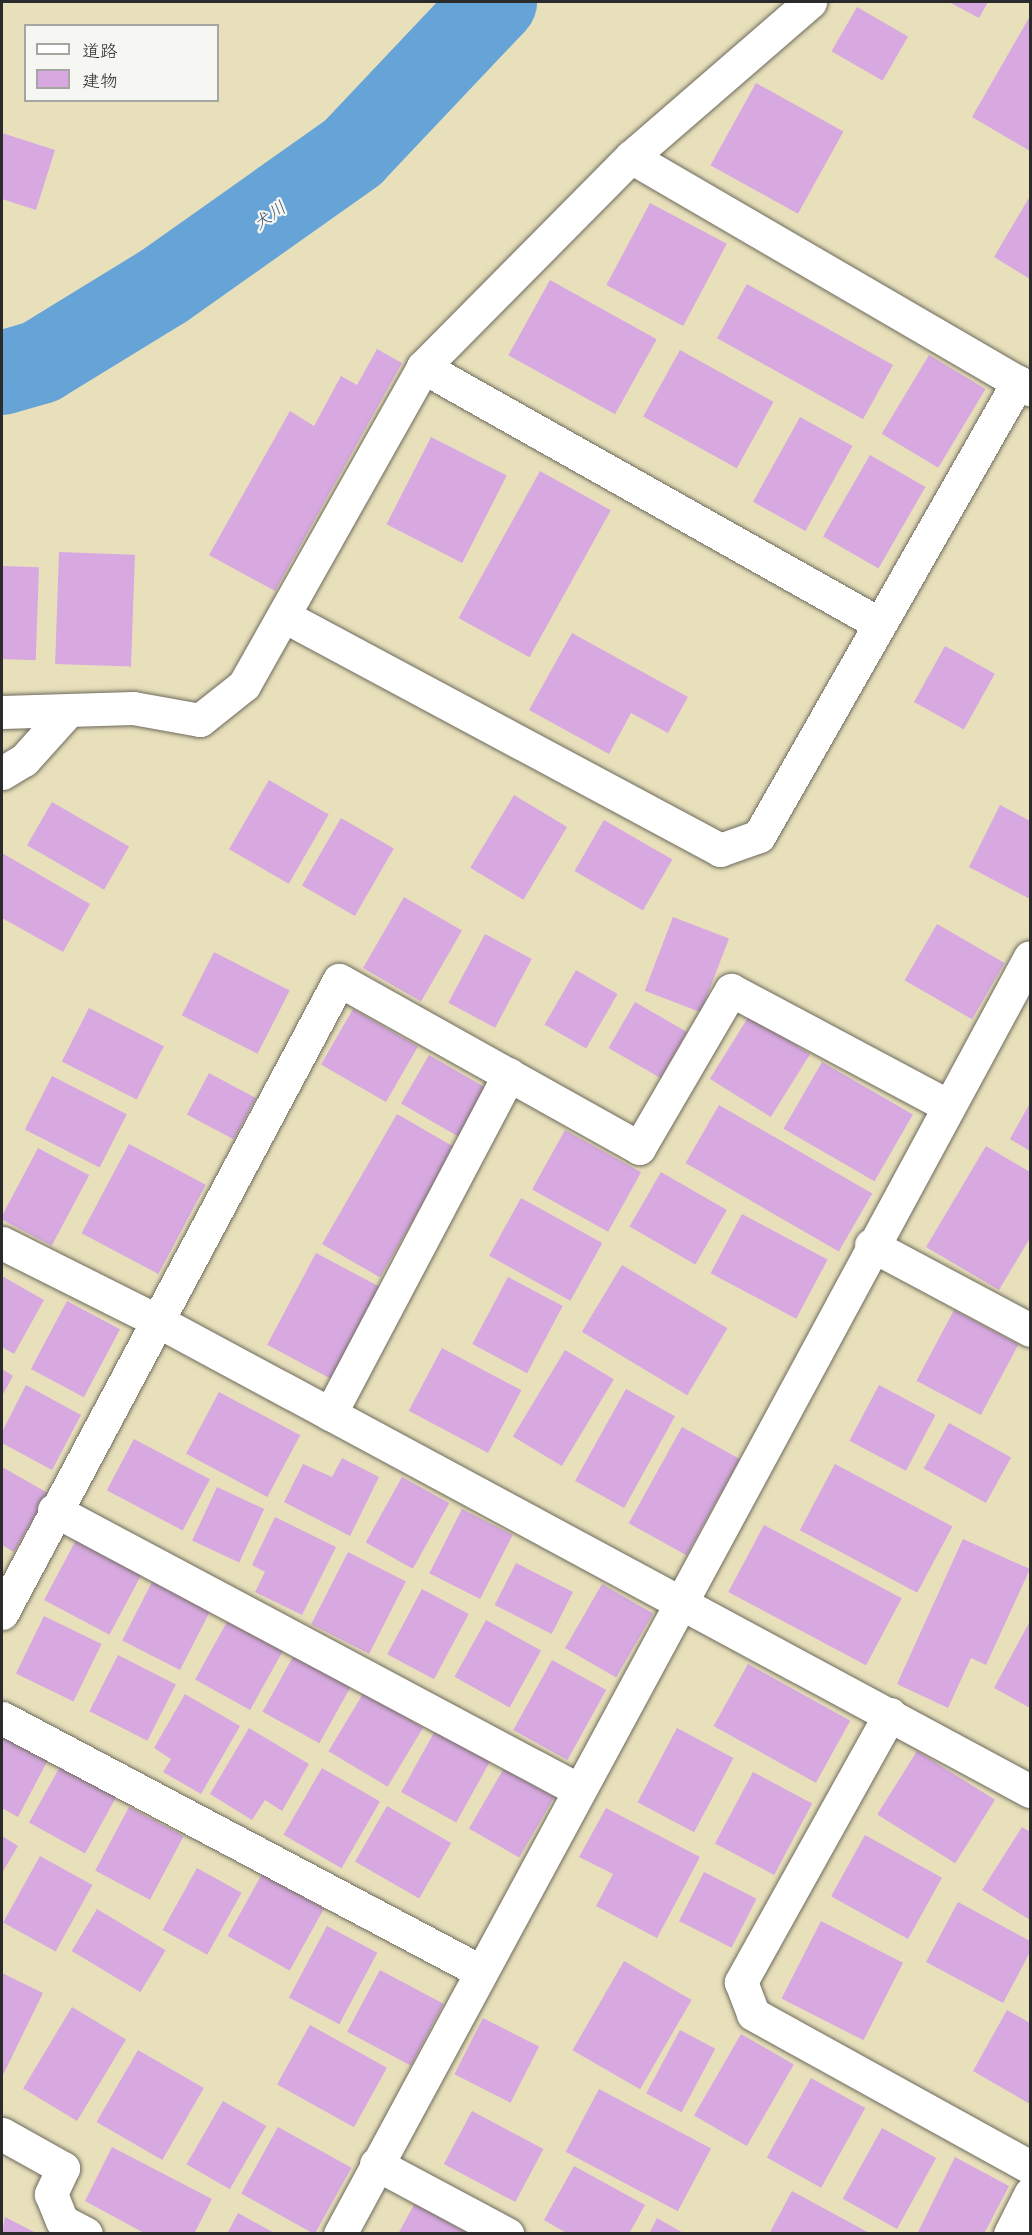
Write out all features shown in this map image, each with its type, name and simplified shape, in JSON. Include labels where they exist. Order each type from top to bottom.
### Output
[{"type":"lane","points":[[2,712],[68,712],[133,708],[200,720],[244,685],[423,367],[631,157],[810,2]]},
{"type":"lane","points":[[284,616],[720,849],[759,836],[878,623],[1024,385],[631,157]]},
{"type":"lane","points":[[423,367],[878,623]]},
{"type":"lane","points":[[2,773],[24,760],[68,712]]},
{"type":"lane","points":[[340,2234],[946,1105],[1030,957]]},
{"type":"lane","points":[[2,1613],[154,1318],[339,980],[639,1148],[731,990],[946,1105]]},
{"type":"lane","points":[[330,1414],[509,1074]]},
{"type":"lane","points":[[2,1243],[154,1318],[680,1599],[1030,1791]]},
{"type":"lane","points":[[871,1245],[1030,1330]]},
{"type":"lane","points":[[54,1510],[577,1789]]},
{"type":"lane","points":[[890,1714],[741,1982],[753,2014],[1030,2167]]},
{"type":"lane","points":[[2,1718],[480,1971]]},
{"type":"lane","points":[[2,2134],[63,2168],[51,2194],[62,2221],[86,2234]]},
{"type":"lane","points":[[376,2164],[507,2234]]},
{"type":"lane","points":[[1010,2234],[1030,2194]]},
{"type":"building","points":[[949,2],[988,2],[979,18]]},
{"type":"building","points":[[857,7],[908,36],[883,81],[832,51]]},
{"type":"building","points":[[1030,16],[1030,151],[972,117]]},
{"type":"building","points":[[756,83],[843,131],[798,214],[710,165]]},
{"type":"building","points":[[2,133],[55,150],[36,210],[2,199]]},
{"type":"building","points":[[1030,196],[1030,279],[994,257]]},
{"type":"building","points":[[650,203],[727,244],[683,326],[606,285]]},
{"type":"building","points":[[550,280],[657,339],[615,414],[508,355]]},
{"type":"building","points":[[747,284],[893,365],[863,419],[717,338]]},
{"type":"building","points":[[377,349],[402,363],[275,591],[209,555],[290,411],[314,426],[341,376],[357,385]]},
{"type":"building","points":[[680,350],[774,402],[737,468],[643,416]]},
{"type":"building","points":[[929,355],[986,389],[938,468],[882,434]]},
{"type":"building","points":[[800,417],[852,446],[805,531],[753,502]]},
{"type":"building","points":[[431,437],[507,476],[462,563],[387,524]]},
{"type":"building","points":[[870,455],[925,487],[878,568],[823,536]]},
{"type":"building","points":[[540,471],[611,510],[529,657],[459,618]]},
{"type":"building","points":[[59,552],[135,555],[131,667],[55,664]]},
{"type":"building","points":[[2,566],[39,567],[36,660],[2,659]]},
{"type":"building","points":[[572,633],[688,697],[668,733],[631,713],[609,754],[529,710]]},
{"type":"building","points":[[945,646],[995,674],[964,730],[914,702]]},
{"type":"building","points":[[269,780],[329,814],[289,884],[229,849]]},
{"type":"building","points":[[514,795],[567,827],[523,900],[470,868]]},
{"type":"building","points":[[52,802],[129,846],[104,890],[27,845]]},
{"type":"building","points":[[1000,805],[1030,821],[1030,899],[969,867]]},
{"type":"building","points":[[341,818],[394,848],[355,916],[302,886]]},
{"type":"building","points":[[604,820],[672,859],[643,911],[574,871]]},
{"type":"building","points":[[2,853],[90,904],[63,952],[2,918]]},
{"type":"building","points":[[404,897],[462,930],[421,1002],[363,968]]},
{"type":"building","points":[[673,917],[729,939],[701,1012],[645,991]]},
{"type":"building","points":[[937,924],[1005,963],[972,1019],[904,980]]},
{"type":"building","points":[[485,934],[532,959],[495,1028],[448,1003]]},
{"type":"building","points":[[214,952],[290,991],[258,1054],[182,1015]]},
{"type":"building","points":[[576,970],[618,994],[586,1049],[545,1025]]},
{"type":"building","points":[[635,1002],[687,1032],[660,1078],[608,1048]]},
{"type":"building","points":[[89,1008],[164,1046],[137,1100],[62,1061]]},
{"type":"building","points":[[353,1009],[418,1046],[386,1102],[321,1064]]},
{"type":"building","points":[[749,1016],[810,1054],[771,1117],[710,1079]]},
{"type":"building","points":[[429,1055],[487,1088],[459,1137],[401,1103]]},
{"type":"building","points":[[822,1062],[913,1114],[874,1181],[784,1129]]},
{"type":"building","points":[[209,1073],[256,1098],[234,1139],[187,1114]]},
{"type":"building","points":[[52,1076],[127,1114],[100,1168],[25,1129]]},
{"type":"building","points":[[1030,1103],[1030,1151],[1010,1139]]},
{"type":"building","points":[[719,1105],[872,1194],[839,1252],[686,1163]]},
{"type":"building","points":[[397,1114],[455,1148],[380,1277],[322,1244]]},
{"type":"building","points":[[565,1130],[641,1172],[608,1232],[532,1189]]},
{"type":"building","points":[[129,1144],[206,1185],[158,1274],[82,1233]]},
{"type":"building","points":[[986,1146],[1030,1172],[1030,1238],[999,1290],[926,1247]]},
{"type":"building","points":[[38,1148],[89,1175],[52,1246],[2,1219]]},
{"type":"building","points":[[661,1172],[727,1210],[695,1265],[630,1227]]},
{"type":"building","points":[[521,1198],[602,1243],[570,1301],[489,1256]]},
{"type":"building","points":[[742,1214],[828,1260],[796,1319],[711,1273]]},
{"type":"building","points":[[316,1253],[380,1287],[331,1379],[267,1345]]},
{"type":"building","points":[[622,1265],[727,1328],[687,1395],[582,1332]]},
{"type":"building","points":[[2,1276],[44,1300],[14,1354],[2,1347]]},
{"type":"building","points":[[508,1277],[563,1306],[527,1373],[472,1344]]},
{"type":"building","points":[[67,1301],[120,1329],[84,1397],[31,1369]]},
{"type":"building","points":[[954,1310],[1018,1344],[981,1415],[916,1381]]},
{"type":"building","points":[[442,1348],[521,1390],[488,1453],[409,1411]]},
{"type":"building","points":[[565,1350],[614,1379],[562,1466],[513,1437]]},
{"type":"building","points":[[2,1369],[13,1376],[2,1396]]},
{"type":"building","points":[[26,1385],[81,1415],[52,1470],[2,1443],[2,1432]]},
{"type":"building","points":[[879,1385],[936,1415],[906,1471],[849,1441]]},
{"type":"building","points":[[626,1389],[675,1416],[624,1508],[575,1481]]},
{"type":"building","points":[[219,1392],[300,1435],[267,1497],[186,1454]]},
{"type":"building","points":[[949,1423],[1011,1457],[986,1503],[924,1468]]},
{"type":"building","points":[[682,1427],[740,1459],[686,1555],[629,1523]]},
{"type":"building","points":[[134,1439],[210,1479],[183,1531],[107,1490]]},
{"type":"building","points":[[342,1458],[379,1477],[350,1536],[284,1502],[303,1464],[332,1477]]},
{"type":"building","points":[[835,1464],[952,1526],[917,1593],[800,1530]]},
{"type":"building","points":[[2,1467],[48,1493],[14,1552],[2,1545]]},
{"type":"building","points":[[402,1477],[449,1503],[413,1569],[366,1543]]},
{"type":"building","points":[[217,1487],[264,1509],[239,1562],[192,1540]]},
{"type":"building","points":[[462,1509],[513,1535],[480,1599],[429,1573]]},
{"type":"building","points":[[275,1517],[336,1547],[302,1615],[255,1592],[265,1572],[252,1565]]},
{"type":"building","points":[[764,1525],[902,1598],[866,1665],[728,1592]]},
{"type":"building","points":[[963,1539],[1030,1569],[986,1665],[971,1658],[948,1708],[897,1684]]},
{"type":"building","points":[[76,1540],[141,1575],[109,1635],[44,1600]]},
{"type":"building","points":[[348,1552],[406,1582],[369,1654],[311,1624]]},
{"type":"building","points":[[516,1563],[573,1592],[552,1634],[495,1605]]},
{"type":"building","points":[[153,1580],[211,1610],[180,1670],[122,1641]]},
{"type":"building","points":[[602,1584],[653,1614],[616,1678],[565,1648]]},
{"type":"building","points":[[422,1589],[469,1614],[434,1679],[387,1654]]},
{"type":"building","points":[[44,1616],[102,1644],[73,1702],[16,1674]]},
{"type":"building","points":[[228,1620],[283,1651],[250,1710],[195,1679]]},
{"type":"building","points":[[486,1620],[541,1651],[510,1707],[454,1677]]},
{"type":"building","points":[[1030,1621],[1030,1708],[994,1688]]},
{"type":"building","points":[[118,1655],[176,1685],[147,1741],[89,1711]]},
{"type":"building","points":[[294,1655],[351,1687],[319,1743],[262,1712]]},
{"type":"building","points":[[552,1660],[606,1690],[567,1760],[513,1730]]},
{"type":"building","points":[[748,1664],[850,1721],[816,1783],[714,1726]]},
{"type":"building","points":[[364,1692],[423,1728],[388,1787],[328,1751]]},
{"type":"building","points":[[185,1694],[240,1726],[201,1794],[163,1772],[171,1759],[154,1748]]},
{"type":"building","points":[[249,1728],[309,1764],[282,1811],[265,1800],[252,1820],[210,1794]]},
{"type":"building","points":[[677,1728],[734,1758],[694,1832],[638,1802]]},
{"type":"building","points":[[436,1729],[491,1760],[456,1823],[401,1792]]},
{"type":"building","points":[[2,1734],[49,1758],[18,1817],[2,1808]]},
{"type":"building","points":[[917,1751],[995,1800],[955,1863],[877,1815]]},
{"type":"building","points":[[62,1763],[118,1794],[85,1854],[29,1822]]},
{"type":"building","points":[[322,1768],[380,1802],[342,1868],[284,1835]]},
{"type":"building","points":[[504,1768],[554,1797],[519,1858],[469,1829]]},
{"type":"building","points":[[753,1772],[812,1803],[774,1875],[715,1844]]},
{"type":"building","points":[[387,1806],[451,1843],[419,1898],[355,1861]]},
{"type":"building","points":[[129,1807],[184,1836],[150,1900],[95,1871]]},
{"type":"building","points":[[606,1808],[700,1857],[657,1938],[596,1906],[613,1874],[579,1857]]},
{"type":"building","points":[[1022,1827],[1030,1832],[1030,1920],[982,1890]]},
{"type":"building","points":[[865,1835],[942,1878],[908,1939],[831,1896]]},
{"type":"building","points":[[2,1836],[18,1846],[2,1873]]},
{"type":"building","points":[[40,1856],[92,1885],[56,1952],[3,1922]]},
{"type":"building","points":[[197,1868],[242,1893],[207,1955],[163,1930]]},
{"type":"building","points":[[704,1872],[757,1899],[732,1948],[679,1921]]},
{"type":"building","points":[[262,1874],[324,1908],[290,1971],[228,1936]]},
{"type":"building","points":[[958,1902],[1030,1941],[1030,1952],[1003,2003],[926,1962]]},
{"type":"building","points":[[97,1909],[166,1950],[140,1992],[72,1951]]},
{"type":"building","points":[[821,1921],[903,1963],[863,2040],[782,1999]]},
{"type":"building","points":[[327,1926],[377,1953],[339,2024],[289,1998]]},
{"type":"building","points":[[624,1961],[692,2000],[640,2089],[573,2050]]},
{"type":"building","points":[[380,1970],[444,2004],[411,2066],[347,2032]]},
{"type":"building","points":[[2,1973],[43,1993],[2,2077]]},
{"type":"building","points":[[72,2007],[126,2039],[77,2121],[23,2088]]},
{"type":"building","points":[[1007,2010],[1030,2023],[1030,2104],[973,2071]]},
{"type":"building","points":[[483,2018],[539,2047],[511,2103],[454,2074]]},
{"type":"building","points":[[310,2025],[387,2068],[354,2127],[277,2084]]},
{"type":"building","points":[[680,2030],[715,2049],[682,2112],[646,2094]]},
{"type":"building","points":[[741,2034],[794,2064],[747,2146],[694,2115]]},
{"type":"building","points":[[138,2050],[204,2088],[162,2160],[96,2122]]},
{"type":"building","points":[[811,2078],[865,2108],[821,2188],[767,2158]]},
{"type":"building","points":[[599,2089],[711,2149],[678,2211],[566,2152]]},
{"type":"building","points":[[223,2101],[266,2126],[230,2189],[186,2164]]},
{"type":"building","points":[[472,2111],[544,2149],[515,2202],[444,2164]]},
{"type":"building","points":[[278,2127],[351,2168],[315,2234],[241,2193]]},
{"type":"building","points":[[882,2128],[936,2158],[897,2229],[843,2199]]},
{"type":"building","points":[[112,2147],[212,2199],[194,2234],[146,2234],[85,2201]]},
{"type":"building","points":[[955,2157],[1009,2186],[984,2234],[917,2234]]},
{"type":"building","points":[[574,2166],[645,2205],[629,2234],[568,2234],[544,2220]]},
{"type":"building","points":[[792,2191],[871,2234],[769,2234]]},
{"type":"building","points":[[415,2203],[468,2234],[398,2234]]},
{"type":"building","points":[[238,2213],[276,2234],[227,2234]]},
{"type":"building","points":[[5,2217],[38,2234],[2,2234]]},
{"type":"building","points":[[657,2218],[685,2234],[649,2234]]},
{"type":"waterway","name":"犬川","points":[[2,373],[40,362],[164,286],[353,152],[495,2]]}]
